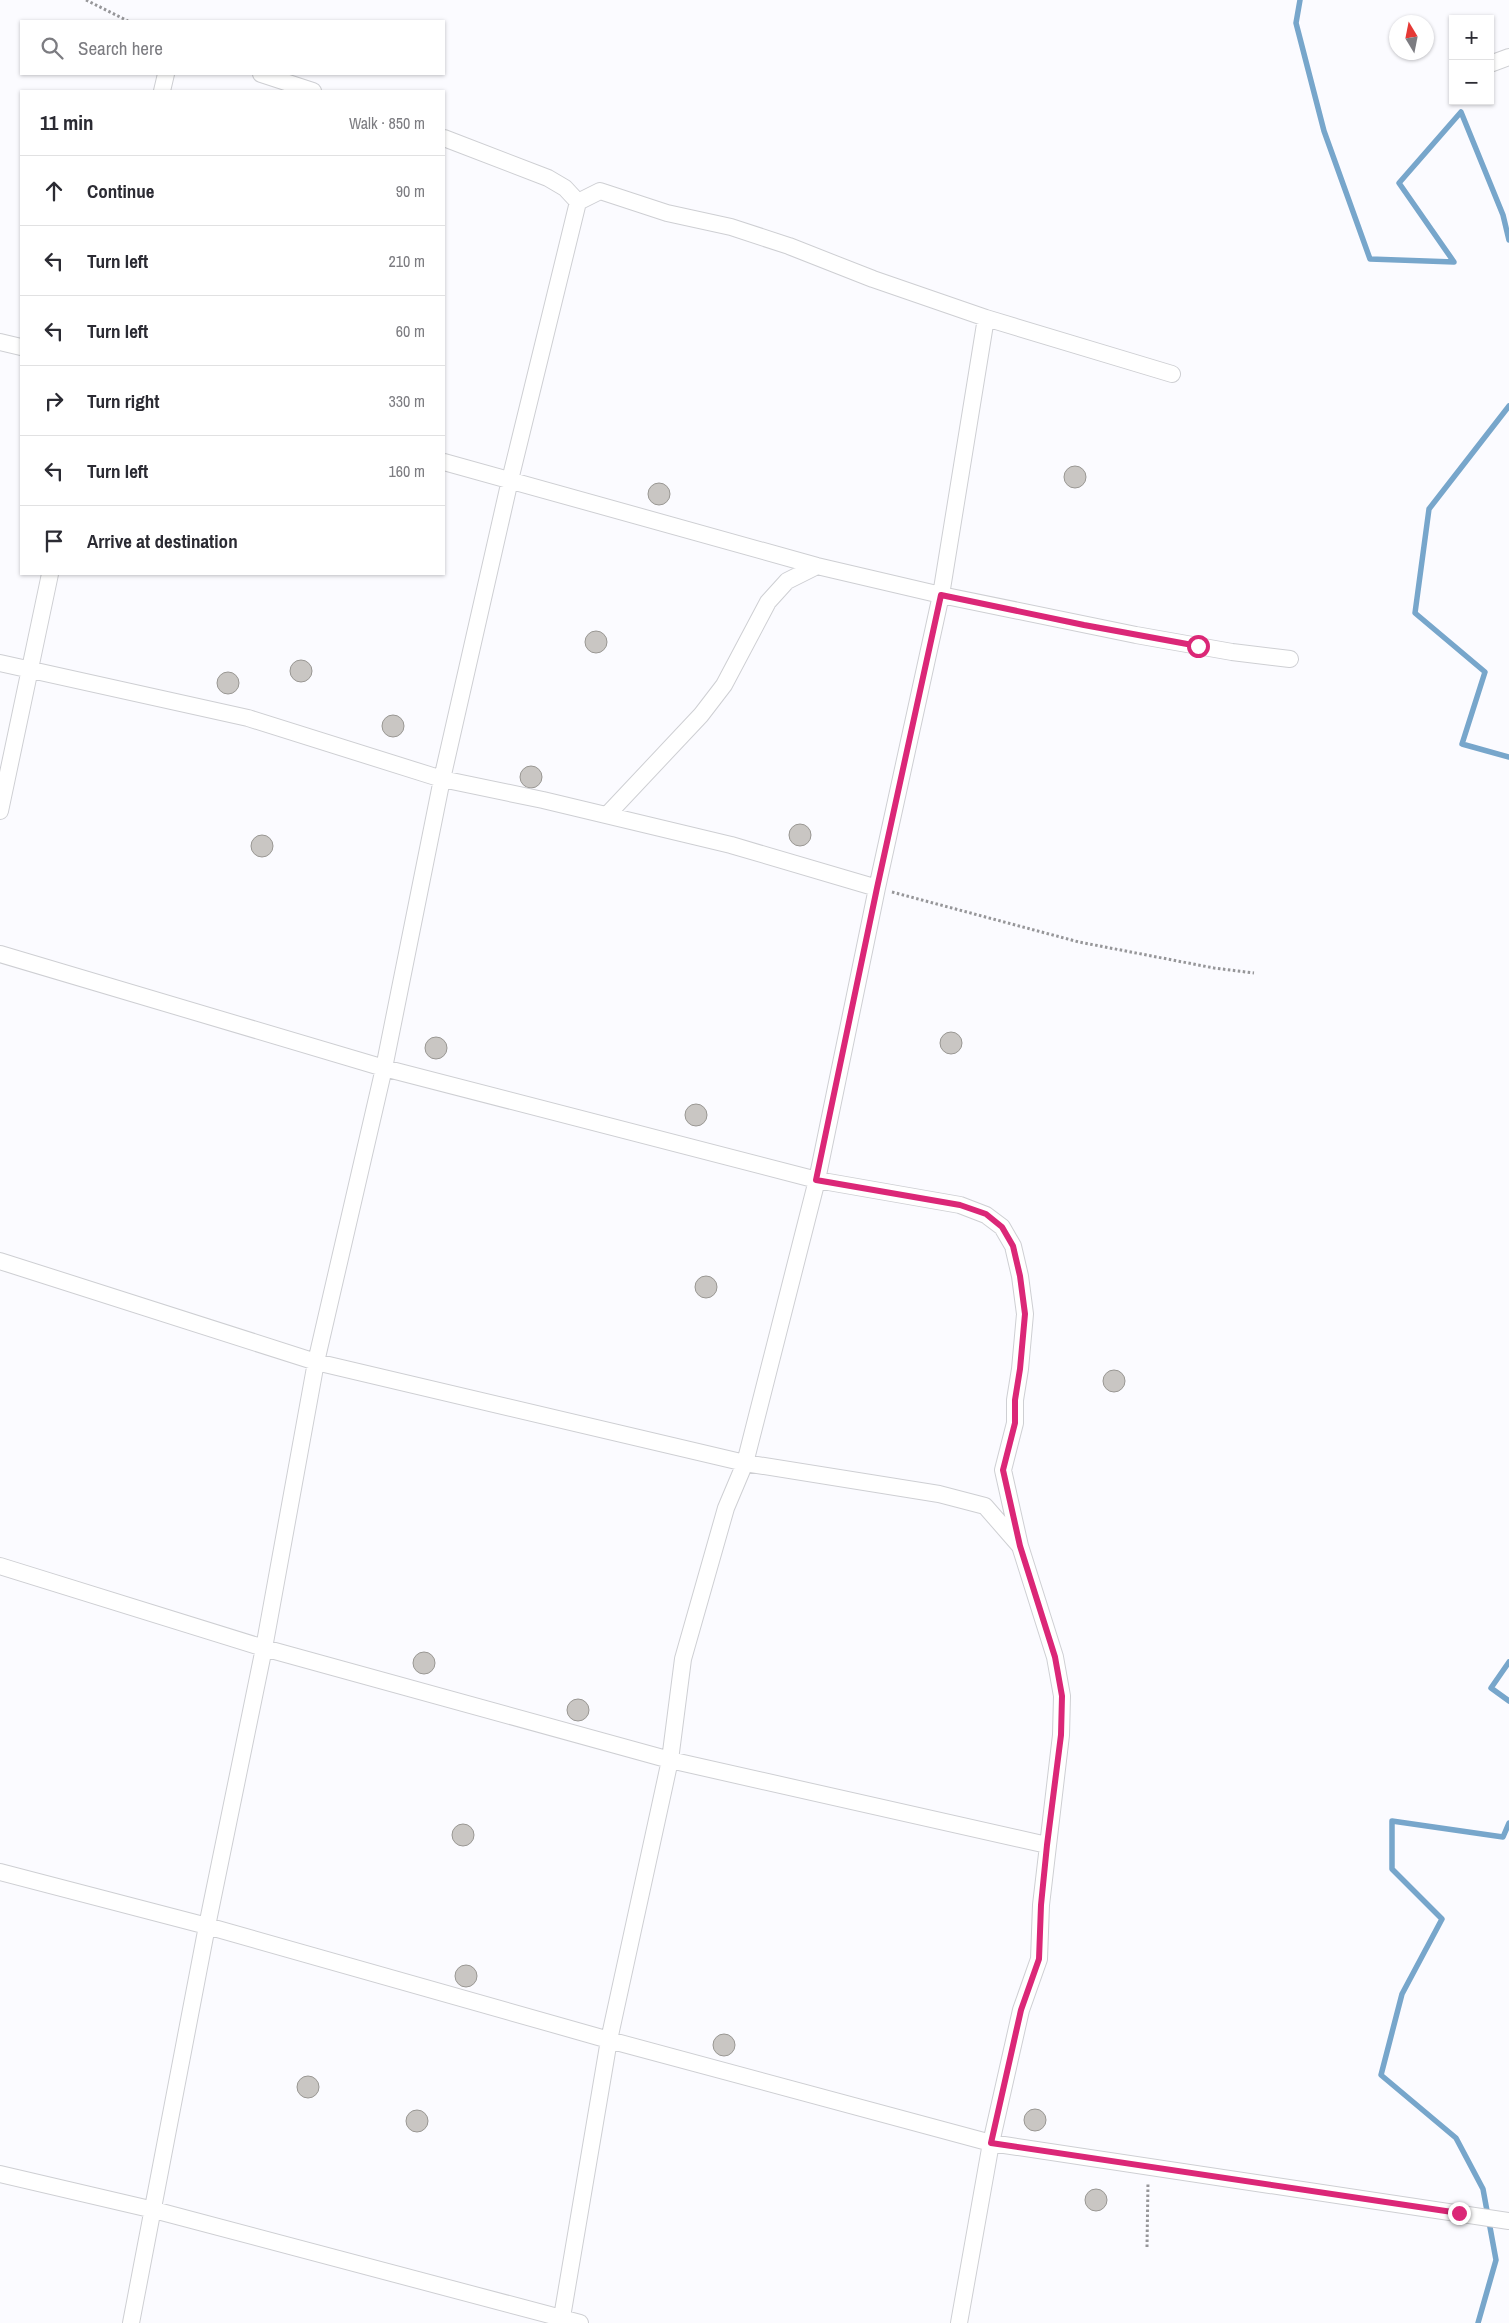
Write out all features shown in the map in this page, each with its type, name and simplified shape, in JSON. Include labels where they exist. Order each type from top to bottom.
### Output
[{"type":"street","points":[[1494,63],[1509,57]]},
{"type":"street","points":[[162,90],[166,75]]},
{"type":"street","points":[[264,75],[310,90]]},
{"type":"street","points":[[445,138],[548,178],[566,188],[578,202]]},
{"type":"street","points":[[131,2323],[207,1926],[264,1648],[316,1362],[384,1068],[442,779],[510,480],[578,202],[600,191],[667,213],[731,227],[789,246],[986,318],[1172,374]]},
{"type":"street","points":[[562,2321],[610,2040],[670,1760],[684,1659],[726,1508],[745,1463],[816,1180],[941,595],[986,318]]},
{"type":"street","points":[[0,342],[20,347]]},
{"type":"street","points":[[445,462],[817,566],[941,595],[1136,635],[1232,652],[1290,659]]},
{"type":"street","points":[[607,815],[701,715],[724,685],[768,602],[787,581],[817,566]]},
{"type":"street","points":[[0,810],[50,575]]},
{"type":"street","points":[[0,663],[248,718],[442,779],[607,815],[731,845],[877,888]]},
{"type":"street","points":[[0,954],[384,1068],[816,1180],[960,1205],[986,1214],[1002,1227],[1013,1246],[1020,1276],[1025,1314],[1015,1400],[1015,1423],[1003,1470],[1020,1546],[1055,1657],[1062,1696],[1061,1735],[1041,1905],[1039,1959],[1021,2010],[991,2143],[959,2323]]},
{"type":"street","points":[[0,1261],[316,1362],[745,1463],[939,1494],[984,1506],[1020,1546]]},
{"type":"street","points":[[0,1566],[264,1648],[670,1760],[1047,1845]]},
{"type":"street","points":[[0,1872],[207,1926],[610,2040],[991,2143],[1509,2221]]},
{"type":"street","points":[[0,2174],[154,2210],[562,2321],[580,2323]]},
{"type":"path","points":[[86,0],[126,20]]},
{"type":"path","points":[[877,888],[1079,942],[1214,968],[1254,973]]},
{"type":"path","points":[[1147,2247],[1148,2166]]},
{"type":"building","points":[[1075,466],[1083,469],[1086,477],[1083,485],[1075,488],[1067,485],[1064,477],[1067,469]]},
{"type":"building","points":[[659,483],[667,486],[670,494],[667,502],[659,505],[651,502],[648,494],[651,486]]},
{"type":"building","points":[[596,631],[604,634],[607,642],[604,650],[596,653],[588,650],[585,642],[588,634]]},
{"type":"building","points":[[301,660],[309,663],[312,671],[309,679],[301,682],[293,679],[290,671],[293,663]]},
{"type":"building","points":[[228,672],[236,675],[239,683],[236,691],[228,694],[220,691],[217,683],[220,675]]},
{"type":"building","points":[[393,715],[401,718],[404,726],[401,734],[393,737],[385,734],[382,726],[385,718]]},
{"type":"building","points":[[531,766],[539,769],[542,777],[539,785],[531,788],[523,785],[520,777],[523,769]]},
{"type":"building","points":[[800,824],[808,827],[811,835],[808,843],[800,846],[792,843],[789,835],[792,827]]},
{"type":"building","points":[[262,835],[270,838],[273,846],[270,854],[262,857],[254,854],[251,846],[254,838]]},
{"type":"building","points":[[951,1032],[959,1035],[962,1043],[959,1051],[951,1054],[943,1051],[940,1043],[943,1035]]},
{"type":"building","points":[[436,1037],[444,1040],[447,1048],[444,1056],[436,1059],[428,1056],[425,1048],[428,1040]]},
{"type":"building","points":[[696,1104],[704,1107],[707,1115],[704,1123],[696,1126],[688,1123],[685,1115],[688,1107]]},
{"type":"building","points":[[706,1276],[714,1279],[717,1287],[714,1295],[706,1298],[698,1295],[695,1287],[698,1279]]},
{"type":"building","points":[[1114,1370],[1122,1373],[1125,1381],[1122,1389],[1114,1392],[1106,1389],[1103,1381],[1106,1373]]},
{"type":"building","points":[[424,1652],[432,1655],[435,1663],[432,1671],[424,1674],[416,1671],[413,1663],[416,1655]]},
{"type":"building","points":[[578,1699],[586,1702],[589,1710],[586,1718],[578,1721],[570,1718],[567,1710],[570,1702]]},
{"type":"building","points":[[463,1824],[471,1827],[474,1835],[471,1843],[463,1846],[455,1843],[452,1835],[455,1827]]},
{"type":"building","points":[[466,1965],[474,1968],[477,1976],[474,1984],[466,1987],[458,1984],[455,1976],[458,1968]]},
{"type":"building","points":[[724,2034],[732,2037],[735,2045],[732,2053],[724,2056],[716,2053],[713,2045],[716,2037]]},
{"type":"building","points":[[308,2076],[316,2079],[319,2087],[316,2095],[308,2098],[300,2095],[297,2087],[300,2079]]},
{"type":"building","points":[[1035,2109],[1043,2112],[1046,2120],[1043,2128],[1035,2131],[1027,2128],[1024,2120],[1027,2112]]},
{"type":"building","points":[[417,2110],[425,2113],[428,2121],[425,2129],[417,2132],[409,2129],[406,2121],[409,2113]]},
{"type":"building","points":[[1096,2189],[1104,2192],[1107,2200],[1104,2208],[1096,2211],[1088,2208],[1085,2200],[1088,2192]]},
{"type":"waterway","points":[[1300,0],[1296,23],[1324,131],[1370,259],[1454,262],[1399,183],[1461,112],[1503,215],[1509,240]]},
{"type":"waterway","points":[[1509,406],[1429,509],[1415,613],[1485,672],[1462,744],[1509,757]]},
{"type":"waterway","points":[[1509,1662],[1491,1688],[1509,1701]]},
{"type":"waterway","points":[[1478,2323],[1496,2260],[1483,2189],[1456,2138],[1381,2075],[1402,1994],[1442,1919],[1392,1869],[1392,1821],[1503,1837],[1509,1823]]},
{"type":"route","points":[[1198,646],[1084,625],[941,595],[816,1180],[960,1205],[986,1214],[1002,1227],[1013,1246],[1020,1276],[1025,1314],[1015,1400],[1015,1423],[1003,1470],[1020,1546],[1055,1657],[1062,1696],[1061,1735],[1041,1905],[1039,1959],[1021,2010],[991,2143],[1459,2213]]}]
